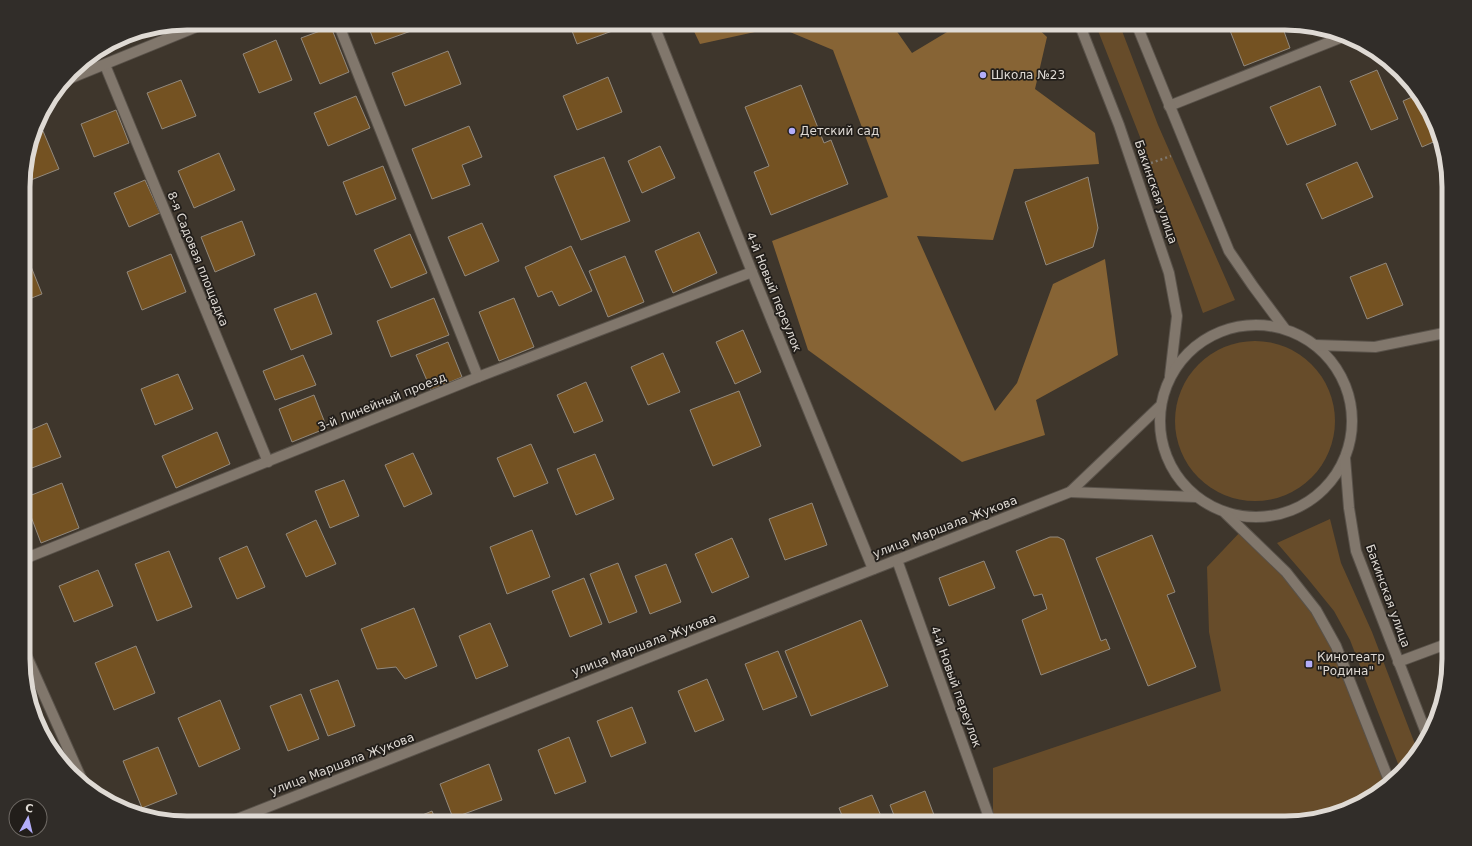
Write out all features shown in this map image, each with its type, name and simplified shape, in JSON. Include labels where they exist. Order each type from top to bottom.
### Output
[{"type":"street","points":[[76,76],[189,30]]},
{"type":"street","points":[[341,30],[478,377]]},
{"type":"street","name":"4-й Новый переулок","points":[[656,30],[873,570]]},
{"type":"street","name":"Бакинская улица","points":[[1082,30],[1119,125],[1169,273],[1177,316],[1170,376]]},
{"type":"street","points":[[1139,30],[1229,251],[1285,329]]},
{"type":"street","points":[[1169,106],[1337,39]]},
{"type":"street","name":"8-я Садовая площадка","points":[[105,65],[268,462]]},
{"type":"street","name":"3-й Линейный проезд","points":[[30,557],[478,377],[752,272]]},
{"type":"street","points":[[1225,513],[1259,518],[1292,511],[1320,493],[1345,458],[1352,434],[1350,401],[1338,370],[1315,345],[1285,329],[1252,324],[1219,332],[1191,349],[1170,376],[1159,408],[1160,441],[1173,472],[1196,497],[1225,513],[1286,572],[1316,610],[1336,646],[1388,777]]},
{"type":"street","points":[[1315,345],[1376,347],[1442,333]]},
{"type":"street","name":"улица Маршала Жукова","points":[[245,816],[1070,492],[1159,408]]},
{"type":"street","name":"Бакинская улица","points":[[1345,458],[1349,508],[1356,551],[1425,730]]},
{"type":"street","name":"улица Маршала Жукова","points":[[1070,492],[1196,497]]},
{"type":"street","name":"4-й Новый переулок","points":[[897,560],[988,816]]},
{"type":"street","points":[[1398,662],[1442,646]]},
{"type":"street","points":[[30,663],[79,772]]},
{"type":"path","points":[[1134,170],[1188,150]]},
{"type":"shaded area","points":[[693,30],[764,30],[700,44]]},
{"type":"shaded area","points":[[785,30],[896,30],[912,53],[947,32],[946,30],[1040,30],[1047,37],[1035,89],[1095,133],[1099,164],[1014,169],[993,240],[917,236],[995,411],[1017,383],[1053,284],[1105,259],[1118,355],[1036,400],[1045,435],[962,462],[808,350],[772,241],[888,197],[833,50]]},
{"type":"shaded area","points":[[1098,30],[1122,30],[1158,125],[1235,300],[1203,313],[1140,137]]},
{"type":"shaded area","points":[[1263,341],[1278,344],[1293,350],[1312,364],[1322,376],[1329,390],[1334,405],[1334,437],[1329,452],[1322,466],[1312,478],[1300,488],[1278,498],[1263,501],[1247,501],[1232,498],[1210,488],[1198,478],[1188,466],[1176,437],[1175,413],[1178,398],[1188,376],[1198,364],[1210,354],[1239,342]]},
{"type":"shaded area","points":[[1330,519],[1341,563],[1372,632],[1416,746],[1399,766],[1350,640],[1334,611],[1277,543]]},
{"type":"shaded area","points":[[1242,530],[1316,610],[1388,777],[1372,790],[1345,804],[1325,811],[1295,816],[993,816],[993,768],[1221,691],[1209,632],[1207,567]]},
{"type":"building","points":[[323,30],[332,30],[349,72],[320,84],[301,38]]},
{"type":"building","points":[[370,30],[411,31],[375,44]]},
{"type":"building","points":[[572,30],[615,30],[577,44]]},
{"type":"building","points":[[1230,30],[1284,30],[1290,48],[1244,66]]},
{"type":"building","points":[[276,40],[292,80],[259,93],[243,54]]},
{"type":"building","points":[[448,51],[461,84],[405,106],[392,73]]},
{"type":"building","points":[[1377,70],[1398,119],[1371,130],[1350,81]]},
{"type":"building","points":[[608,77],[622,112],[577,130],[563,96]]},
{"type":"building","points":[[181,80],[196,116],[162,129],[147,93]]},
{"type":"building","points":[[801,85],[824,143],[831,140],[848,184],[771,215],[754,172],[769,166],[745,107]]},
{"type":"building","points":[[1320,86],[1336,125],[1287,145],[1270,107]]},
{"type":"building","points":[[356,96],[370,128],[328,146],[314,113]]},
{"type":"building","points":[[1413,96],[1426,118],[1435,141],[1422,147],[1403,101]]},
{"type":"building","points":[[116,110],[129,143],[94,157],[81,124]]},
{"type":"building","points":[[469,126],[482,157],[462,165],[470,185],[432,199],[412,149]]},
{"type":"building","points":[[43,131],[59,169],[31,180],[31,167],[40,132]]},
{"type":"building","points":[[660,146],[675,178],[642,193],[628,161]]},
{"type":"building","points":[[219,153],[235,190],[194,208],[178,171]]},
{"type":"building","points":[[604,157],[630,221],[581,240],[554,176]]},
{"type":"building","points":[[1357,162],[1373,197],[1322,219],[1306,184]]},
{"type":"building","points":[[383,166],[396,199],[356,215],[343,182]]},
{"type":"building","points":[[1088,177],[1098,228],[1093,247],[1046,265],[1025,202]]},
{"type":"building","points":[[145,180],[160,213],[129,227],[114,193]]},
{"type":"building","points":[[242,221],[255,255],[215,272],[201,237]]},
{"type":"building","points":[[482,223],[499,261],[465,276],[448,237]]},
{"type":"building","points":[[699,232],[717,273],[673,293],[655,251]]},
{"type":"building","points":[[410,234],[427,273],[391,288],[374,250]]},
{"type":"building","points":[[571,246],[592,291],[559,306],[552,291],[538,297],[525,267]]},
{"type":"building","points":[[171,254],[186,292],[142,310],[127,272]]},
{"type":"building","points":[[625,256],[644,302],[608,317],[589,271]]},
{"type":"building","points":[[1386,263],[1403,305],[1367,319],[1350,277]]},
{"type":"building","points":[[30,264],[42,294],[30,299]]},
{"type":"building","points":[[316,293],[332,334],[291,350],[274,309]]},
{"type":"building","points":[[434,298],[449,335],[391,357],[377,321]]},
{"type":"building","points":[[514,298],[534,347],[499,361],[479,312]]},
{"type":"building","points":[[743,330],[761,372],[735,384],[716,342]]},
{"type":"building","points":[[448,342],[462,377],[431,390],[416,355]]},
{"type":"building","points":[[663,353],[680,392],[648,405],[631,367]]},
{"type":"building","points":[[303,355],[316,385],[275,400],[263,371]]},
{"type":"building","points":[[178,374],[193,409],[155,425],[141,389]]},
{"type":"building","points":[[586,382],[603,421],[574,433],[557,395]]},
{"type":"building","points":[[739,391],[761,446],[713,466],[690,410]]},
{"type":"building","points":[[314,395],[327,428],[292,442],[279,409]]},
{"type":"building","points":[[47,423],[61,457],[30,469],[30,430]]},
{"type":"building","points":[[217,432],[230,464],[176,488],[162,456]]},
{"type":"building","points":[[531,444],[548,483],[514,497],[497,458]]},
{"type":"building","points":[[413,453],[432,494],[404,507],[385,465]]},
{"type":"building","points":[[595,454],[614,499],[576,515],[557,469]]},
{"type":"building","points":[[344,480],[359,516],[330,528],[315,491]]},
{"type":"building","points":[[62,483],[79,528],[41,543],[30,514],[30,496]]},
{"type":"building","points":[[812,503],[827,545],[785,560],[769,519]]},
{"type":"building","points":[[316,520],[336,564],[306,577],[286,534]]},
{"type":"building","points":[[532,530],[550,577],[507,594],[490,547]]},
{"type":"building","points":[[1152,535],[1175,592],[1167,595],[1196,667],[1148,686],[1096,558]]},
{"type":"building","points":[[1050,537],[1058,537],[1064,540],[1101,641],[1106,639],[1110,649],[1041,675],[1022,620],[1047,609],[1042,594],[1034,596],[1016,551]]},
{"type":"building","points":[[732,538],[749,577],[712,593],[695,554]]},
{"type":"building","points":[[247,546],[265,587],[237,599],[219,558]]},
{"type":"building","points":[[169,551],[192,607],[157,621],[135,564]]},
{"type":"building","points":[[984,561],[995,588],[949,606],[939,578]]},
{"type":"building","points":[[618,563],[637,612],[609,623],[590,574]]},
{"type":"building","points":[[666,564],[681,602],[650,614],[635,576]]},
{"type":"building","points":[[98,570],[113,606],[74,622],[59,586]]},
{"type":"building","points":[[584,578],[602,624],[570,637],[552,591]]},
{"type":"building","points":[[414,608],[437,666],[405,679],[396,667],[377,669],[361,629]]},
{"type":"building","points":[[861,620],[888,686],[811,716],[785,651]]},
{"type":"building","points":[[490,623],[508,666],[476,679],[459,636]]},
{"type":"building","points":[[136,646],[155,693],[114,710],[95,663]]},
{"type":"building","points":[[778,651],[797,697],[763,710],[745,664]]},
{"type":"building","points":[[707,679],[724,720],[695,732],[678,691]]},
{"type":"building","points":[[338,680],[355,726],[328,736],[310,690]]},
{"type":"building","points":[[301,694],[319,739],[288,751],[270,706]]},
{"type":"building","points":[[220,700],[240,749],[199,767],[178,718]]},
{"type":"building","points":[[632,707],[646,743],[611,757],[597,721]]},
{"type":"building","points":[[569,737],[586,782],[555,794],[538,750]]},
{"type":"building","points":[[158,747],[177,794],[142,808],[123,761]]},
{"type":"building","points":[[489,764],[502,800],[458,816],[452,816],[440,784]]},
{"type":"building","points":[[925,791],[934,816],[894,816],[890,805]]},
{"type":"building","points":[[872,795],[881,816],[842,816],[839,808]]},
{"type":"building","points":[[432,811],[434,816],[420,816]]},
{"type":"place","name":"Школа №23","points":[[983,75]]},
{"type":"place","name":"Детский сад","points":[[792,131]]},
{"type":"place","name":"Кинотеатр \"Родина\"","points":[[1309,664]]}]
